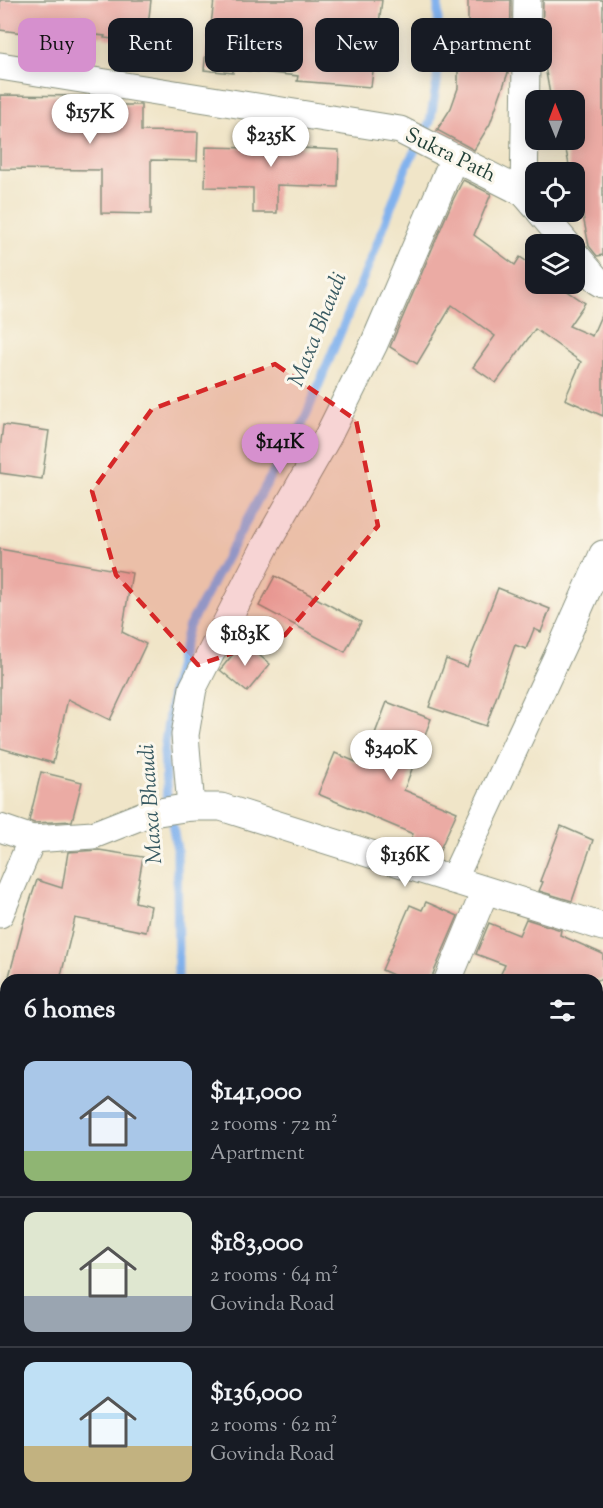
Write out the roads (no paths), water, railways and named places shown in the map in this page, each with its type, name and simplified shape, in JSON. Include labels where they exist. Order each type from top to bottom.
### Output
[{"type":"street","points":[[527,0],[532,162]]},
{"type":"street","name":"Sukra Path","points":[[0,66],[400,130],[449,155],[525,199]]},
{"type":"street","points":[[191,807],[185,735],[193,688],[267,543],[328,436],[374,344],[449,155]]},
{"type":"street","name":"Sukra Path","points":[[548,222],[558,234]]},
{"type":"street","points":[[585,266],[597,281],[603,284]]},
{"type":"street","points":[[453,880],[603,554]]},
{"type":"street","points":[[0,828],[32,839],[93,835],[146,814],[191,807],[221,807],[603,927]]},
{"type":"street","points":[[0,914],[32,839]]},
{"type":"street","points":[[450,974],[485,891]]},
{"type":"waterway","name":"Maxa Bhaudi","points":[[178,974],[177,849],[167,797],[164,751],[173,687],[188,628],[272,474],[302,425],[374,252],[406,167],[430,122],[437,82],[438,0]]}]
